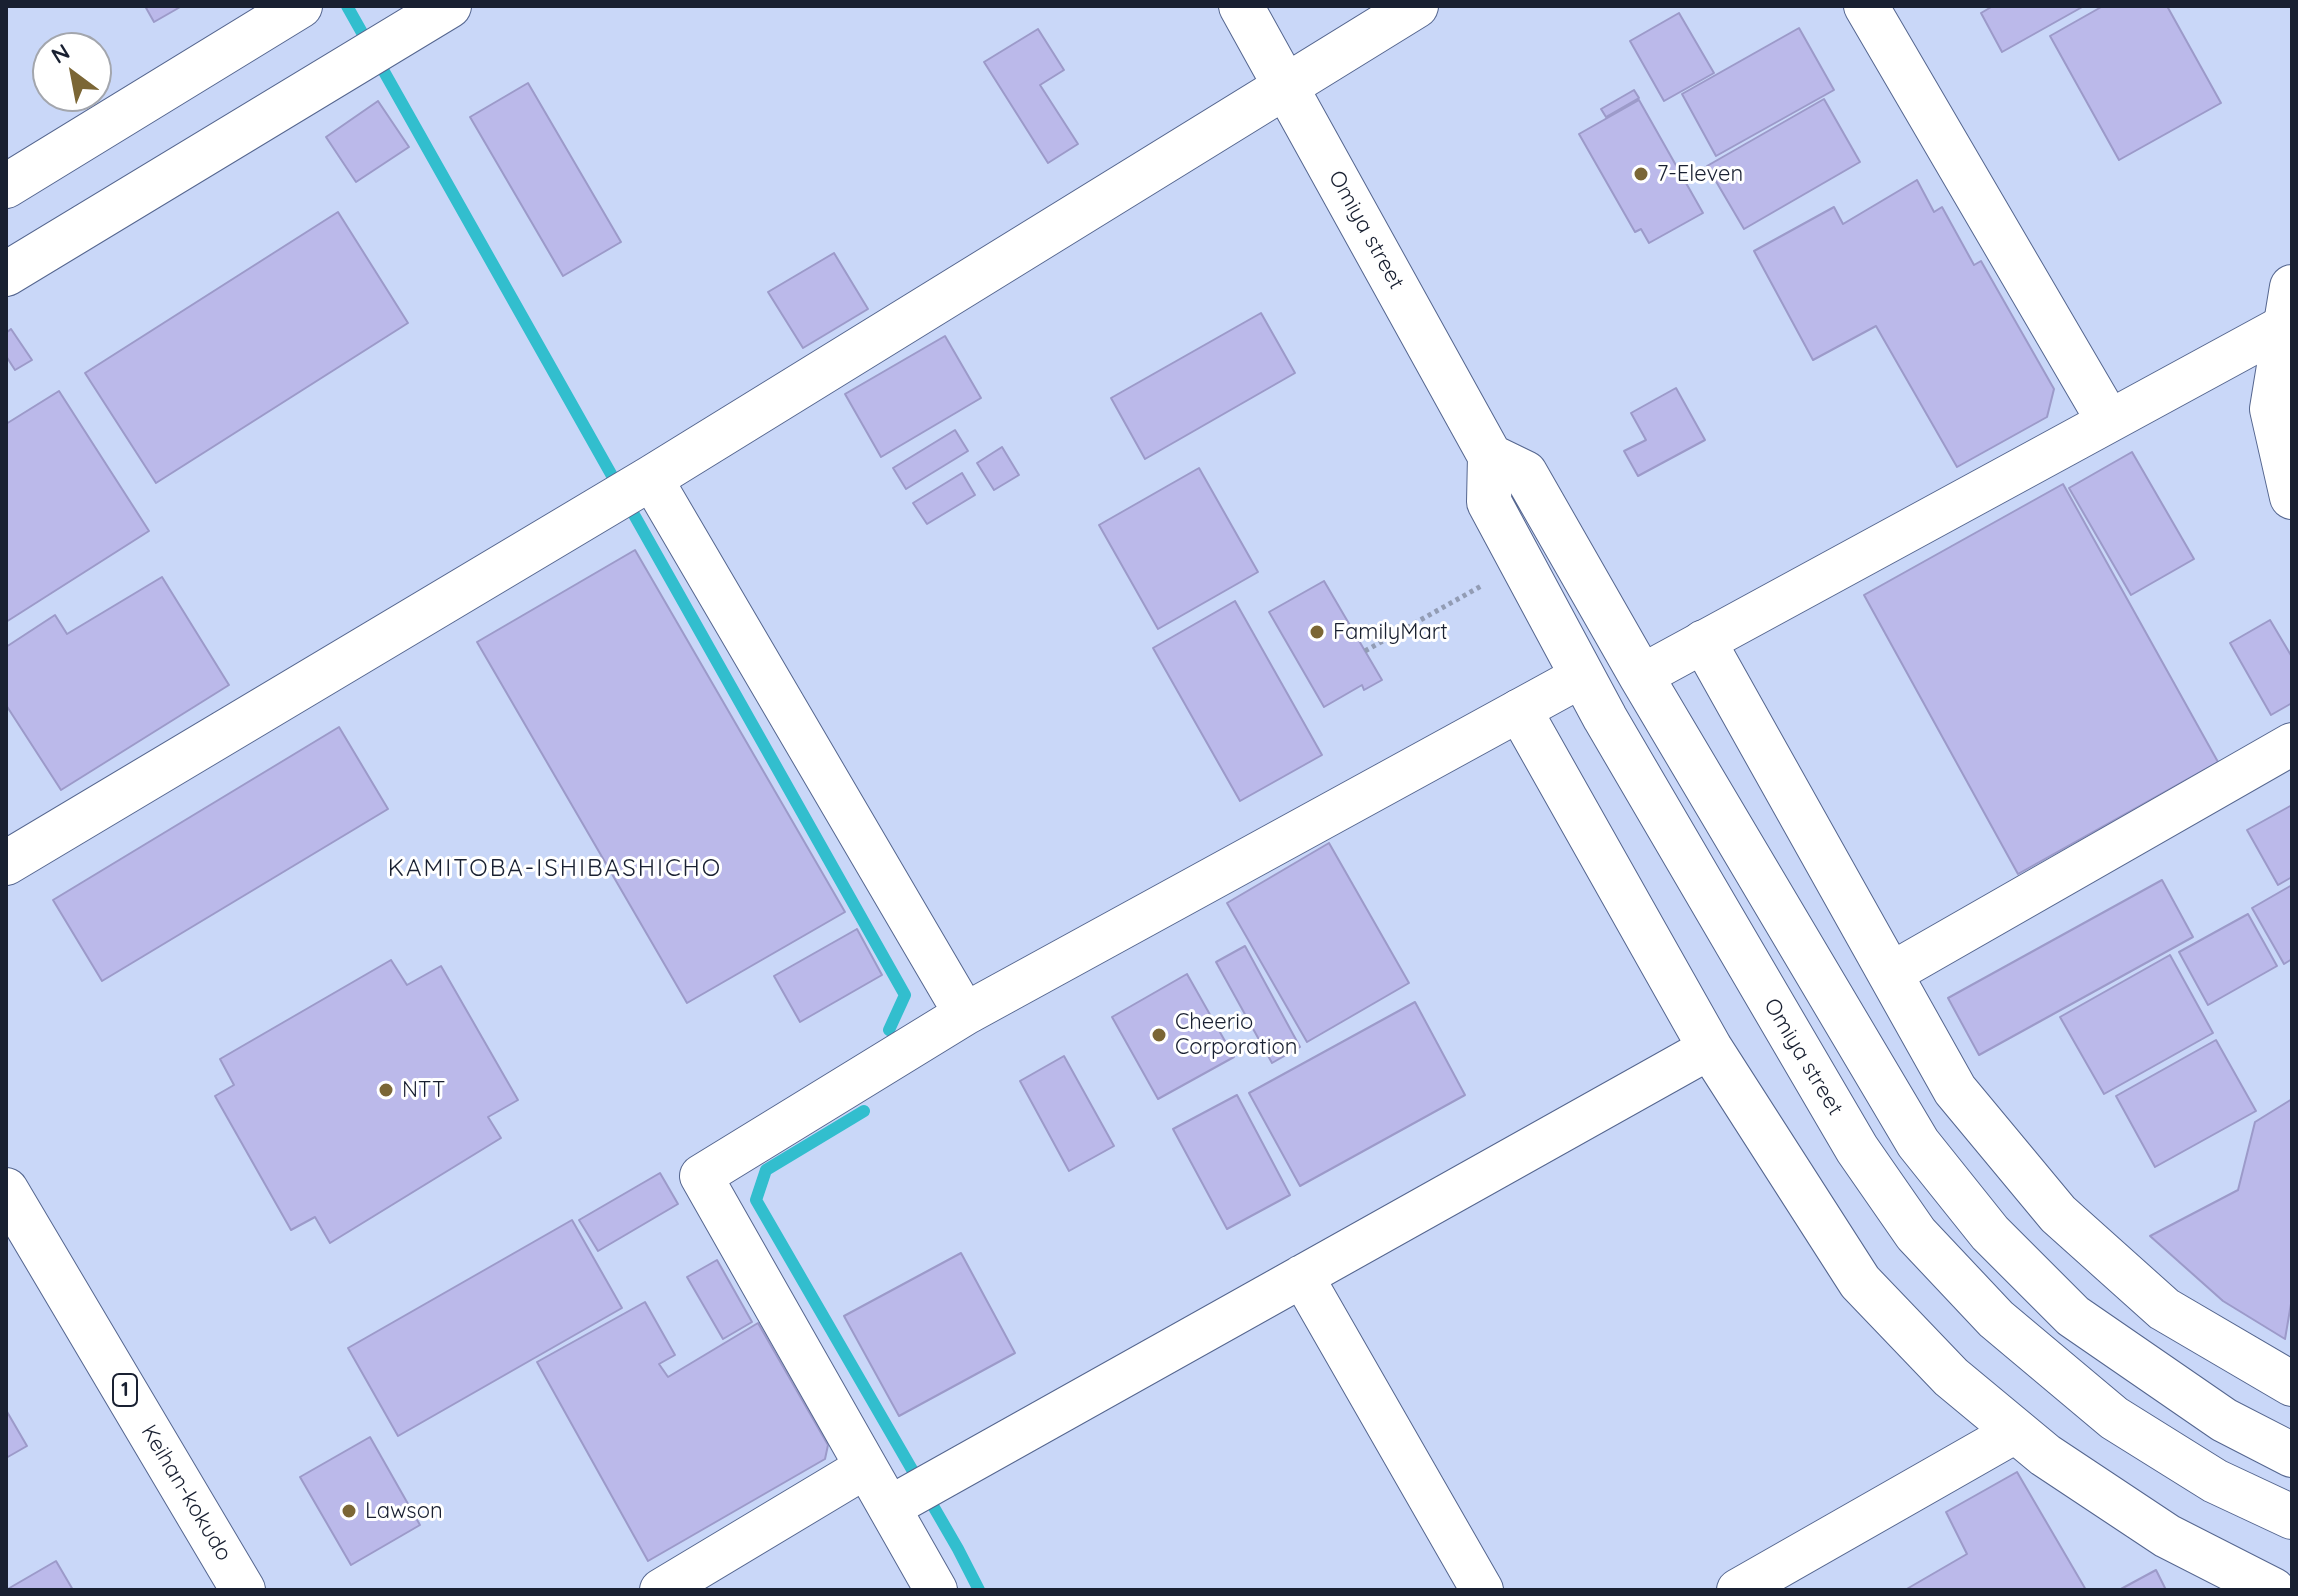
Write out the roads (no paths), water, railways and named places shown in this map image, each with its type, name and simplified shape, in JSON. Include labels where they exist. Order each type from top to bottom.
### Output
[{"type":"main road","points":[[6,186],[300,6]]},
{"type":"main road","points":[[6,274],[449,6]]},
{"type":"main road","name":"Omiya street","points":[[1241,6],[1490,456],[1489,502],[1582,676],[1857,1149],[1916,1234],[1996,1319],[2114,1418],[2215,1481],[2292,1517]]},
{"type":"main road","points":[[6,863],[651,478],[1416,6]]},
{"type":"main road","points":[[1866,6],[2108,420]]},
{"type":"main road","points":[[2289,306],[2272,409],[2292,497]]},
{"type":"main road","points":[[1490,456],[1525,473],[1641,676],[1918,1143],[1990,1233],[2073,1316],[2224,1420],[2292,1455]]},
{"type":"main road","points":[[1704,642],[1955,1090],[2058,1214],[2164,1309],[2292,1384]]},
{"type":"main road","points":[[1520,711],[1710,1048],[1860,1282],[1951,1377],[2045,1455],[2167,1536],[2273,1590]]},
{"type":"main road","name":"Keihan-kokudo","points":[[6,1190],[243,1590]]},
{"type":"street","points":[[1641,676],[2108,420],[2289,306]]},
{"type":"street","points":[[651,478],[965,1014]]},
{"type":"street","points":[[936,1590],[701,1176],[965,1014],[1582,676]]},
{"type":"street","points":[[1890,974],[2292,744]]},
{"type":"street","points":[[890,1507],[1710,1048]]},
{"type":"street","points":[[1302,1276],[1482,1590]]},
{"type":"street","points":[[1738,1590],[2017,1431]]},
{"type":"street","points":[[661,1590],[866,1467]]},
{"type":"waterway","points":[[347,6],[905,995],[889,1030]]},
{"type":"waterway","points":[[864,1111],[766,1170],[756,1200],[979,1590]]},
{"type":"place","name":"7-Eleven","points":[[1641,174]]},
{"type":"place","name":"FamilyMart","points":[[1317,632]]},
{"type":"place","name":"Cheerio Corporation","points":[[1159,1035]]},
{"type":"place","name":"NTT","points":[[386,1090]]},
{"type":"place","name":"Lawson","points":[[349,1511]]},
{"type":"district","name":"KAMITOBA-ISHIBASHICHO","points":[[555,869]]}]
